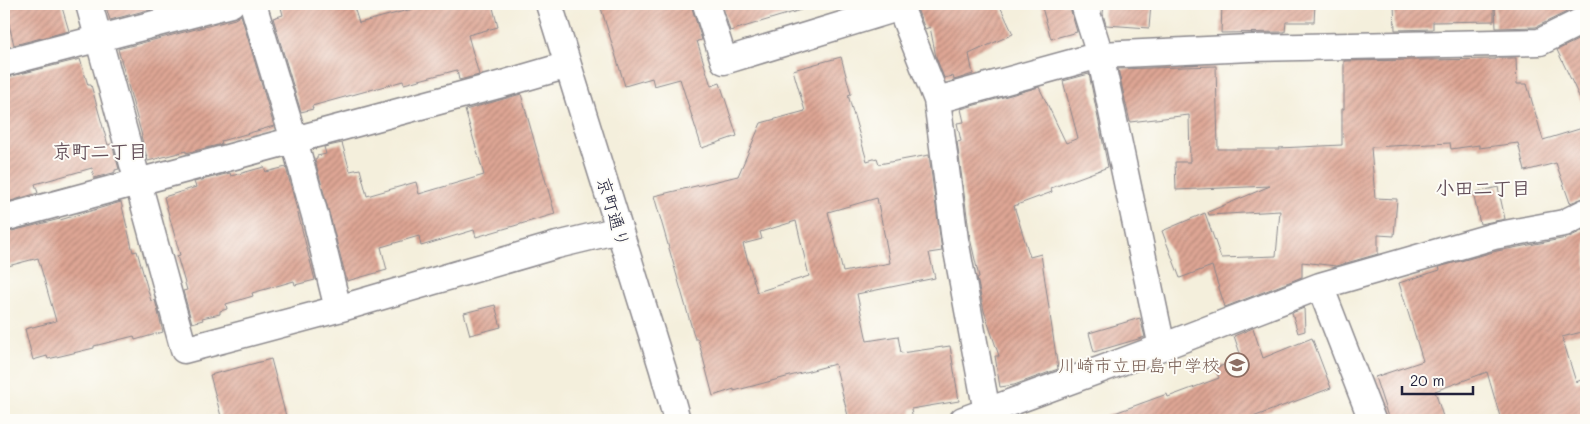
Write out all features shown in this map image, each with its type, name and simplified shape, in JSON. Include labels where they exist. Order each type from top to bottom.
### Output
[{"type":"street","points":[[89,4],[184,350],[338,309],[557,245],[619,230]]},
{"type":"street","points":[[4,63],[231,4]]},
{"type":"street","points":[[253,4],[294,140],[338,309]]},
{"type":"street","name":"京町通り","points":[[549,4],[678,420]]},
{"type":"street","points":[[706,4],[724,62],[900,5],[937,100],[975,416],[1320,286],[1494,236],[1564,223],[1586,212]]},
{"type":"street","points":[[1084,4],[1100,56],[1162,347]]},
{"type":"street","points":[[937,100],[1100,56],[1250,48],[1540,42],[1586,19]]},
{"type":"street","points":[[4,218],[568,65]]},
{"type":"street","points":[[1320,286],[1372,420]]},
{"type":"building","points":[[4,4],[61,4],[69,31],[14,45]]},
{"type":"building","points":[[105,4],[159,4],[159,7],[110,20]]},
{"type":"building","points":[[280,4],[353,4],[359,23],[431,4],[492,4],[498,27],[468,35],[479,75],[459,80],[457,70],[404,84],[403,81],[312,106],[313,109],[301,112],[273,18],[283,15]]},
{"type":"building","points":[[616,4],[673,4],[674,9],[691,5],[702,40],[697,41],[711,86],[720,83],[737,136],[702,148],[680,79],[654,86],[652,78],[625,86],[601,8]]},
{"type":"building","points":[[722,4],[803,4],[804,9],[730,31]]},
{"type":"building","points":[[915,4],[999,4],[1013,34],[969,54],[973,74],[954,80],[953,76],[944,78],[936,57],[930,27],[925,29]]},
{"type":"building","points":[[1041,4],[1069,4],[1077,32],[1051,39]]},
{"type":"building","points":[[1104,4],[1151,4],[1149,28],[1106,25],[1103,14]]},
{"type":"building","points":[[1222,4],[1315,4],[1314,22],[1286,22],[1285,32],[1221,33]]},
{"type":"building","points":[[1394,4],[1494,4],[1494,21],[1433,22],[1433,29],[1395,30]]},
{"type":"building","points":[[1495,4],[1586,4],[1536,27],[1496,28]]},
{"type":"building","points":[[241,15],[274,126],[221,141],[222,144],[148,161],[118,49],[235,19]]},
{"type":"building","points":[[1586,36],[1586,111],[1557,50]]},
{"type":"building","points":[[841,57],[851,94],[848,95],[867,161],[877,158],[879,164],[929,155],[942,251],[929,253],[935,278],[857,294],[867,341],[898,336],[901,353],[950,346],[959,401],[911,409],[913,420],[849,420],[835,364],[713,396],[698,339],[695,339],[654,196],[738,176],[761,123],[805,111],[793,70]],"holes":[[[877,198],[890,263],[843,272],[828,212]],[[796,221],[809,276],[757,292],[743,244],[762,239],[760,232]]]},
{"type":"building","points":[[1516,58],[1517,84],[1527,84],[1543,140],[1586,127],[1586,197],[1570,203],[1556,163],[1525,171],[1518,143],[1479,148],[1479,145],[1451,149],[1450,143],[1371,147],[1375,198],[1397,199],[1394,236],[1378,235],[1378,254],[1336,266],[1302,262],[1302,277],[1225,307],[1212,266],[1180,278],[1162,231],[1205,213],[1221,258],[1276,256],[1280,211],[1209,215],[1208,212],[1270,186],[1176,190],[1175,162],[1190,162],[1189,115],[1130,122],[1118,69],[1216,66],[1218,149],[1279,149],[1342,145],[1344,61]]},
{"type":"building","points":[[80,59],[88,85],[91,85],[108,145],[112,144],[119,169],[113,173],[94,178],[92,168],[35,184],[38,193],[4,203],[4,78]]},
{"type":"building","points":[[1089,74],[1108,167],[1051,188],[1052,192],[1014,206],[1030,257],[1041,254],[1058,369],[1014,385],[1000,387],[995,356],[999,356],[984,311],[970,238],[957,142],[961,141],[957,123],[964,122],[961,109],[1039,87],[1066,143],[1078,138],[1063,81]]},
{"type":"building","points":[[521,94],[555,214],[476,237],[474,230],[421,246],[419,236],[381,247],[387,270],[347,281],[315,160],[317,156],[326,154],[324,147],[342,143],[350,171],[360,169],[367,196],[416,182],[419,194],[484,175],[465,110]]},
{"type":"building","points":[[264,167],[266,172],[286,167],[315,280],[295,285],[294,281],[252,293],[253,296],[226,304],[227,309],[220,311],[220,314],[202,318],[203,320],[192,323],[183,291],[187,290],[177,256],[180,255],[164,197],[196,187],[194,182],[230,173],[231,176]]},
{"type":"building","points":[[1498,187],[1505,219],[1480,224],[1473,193]]},
{"type":"building","points":[[121,202],[133,252],[137,251],[151,301],[155,300],[163,332],[135,340],[134,336],[48,359],[47,356],[33,360],[25,329],[56,321],[38,258],[8,266],[4,251],[4,233],[60,220]]},
{"type":"building","points":[[1586,229],[1586,331],[1562,337],[1576,382],[1586,378],[1586,420],[1501,420],[1487,372],[1435,391],[1444,420],[1389,420],[1375,377],[1423,361],[1399,283],[1440,270],[1439,267],[1497,251],[1567,238]]},
{"type":"building","points":[[495,305],[501,327],[470,335],[464,313]]},
{"type":"building","points":[[1304,308],[1305,331],[1298,333],[1292,313]]},
{"type":"building","points":[[1140,318],[1145,337],[1094,352],[1089,333]]},
{"type":"building","points":[[1253,328],[1263,358],[1312,338],[1331,388],[1245,420],[1101,420],[1101,418],[1167,394],[1168,397],[1219,378],[1215,368],[1242,359],[1234,336]]},
{"type":"building","points":[[271,359],[287,420],[222,420],[210,375]]},
{"type":"place","name":"川崎市立田島中学校","points":[[1237,365]]},
{"type":"district","name":"京町二丁目","points":[[100,150]]},
{"type":"district","name":"小田二丁目","points":[[1483,187]]}]
